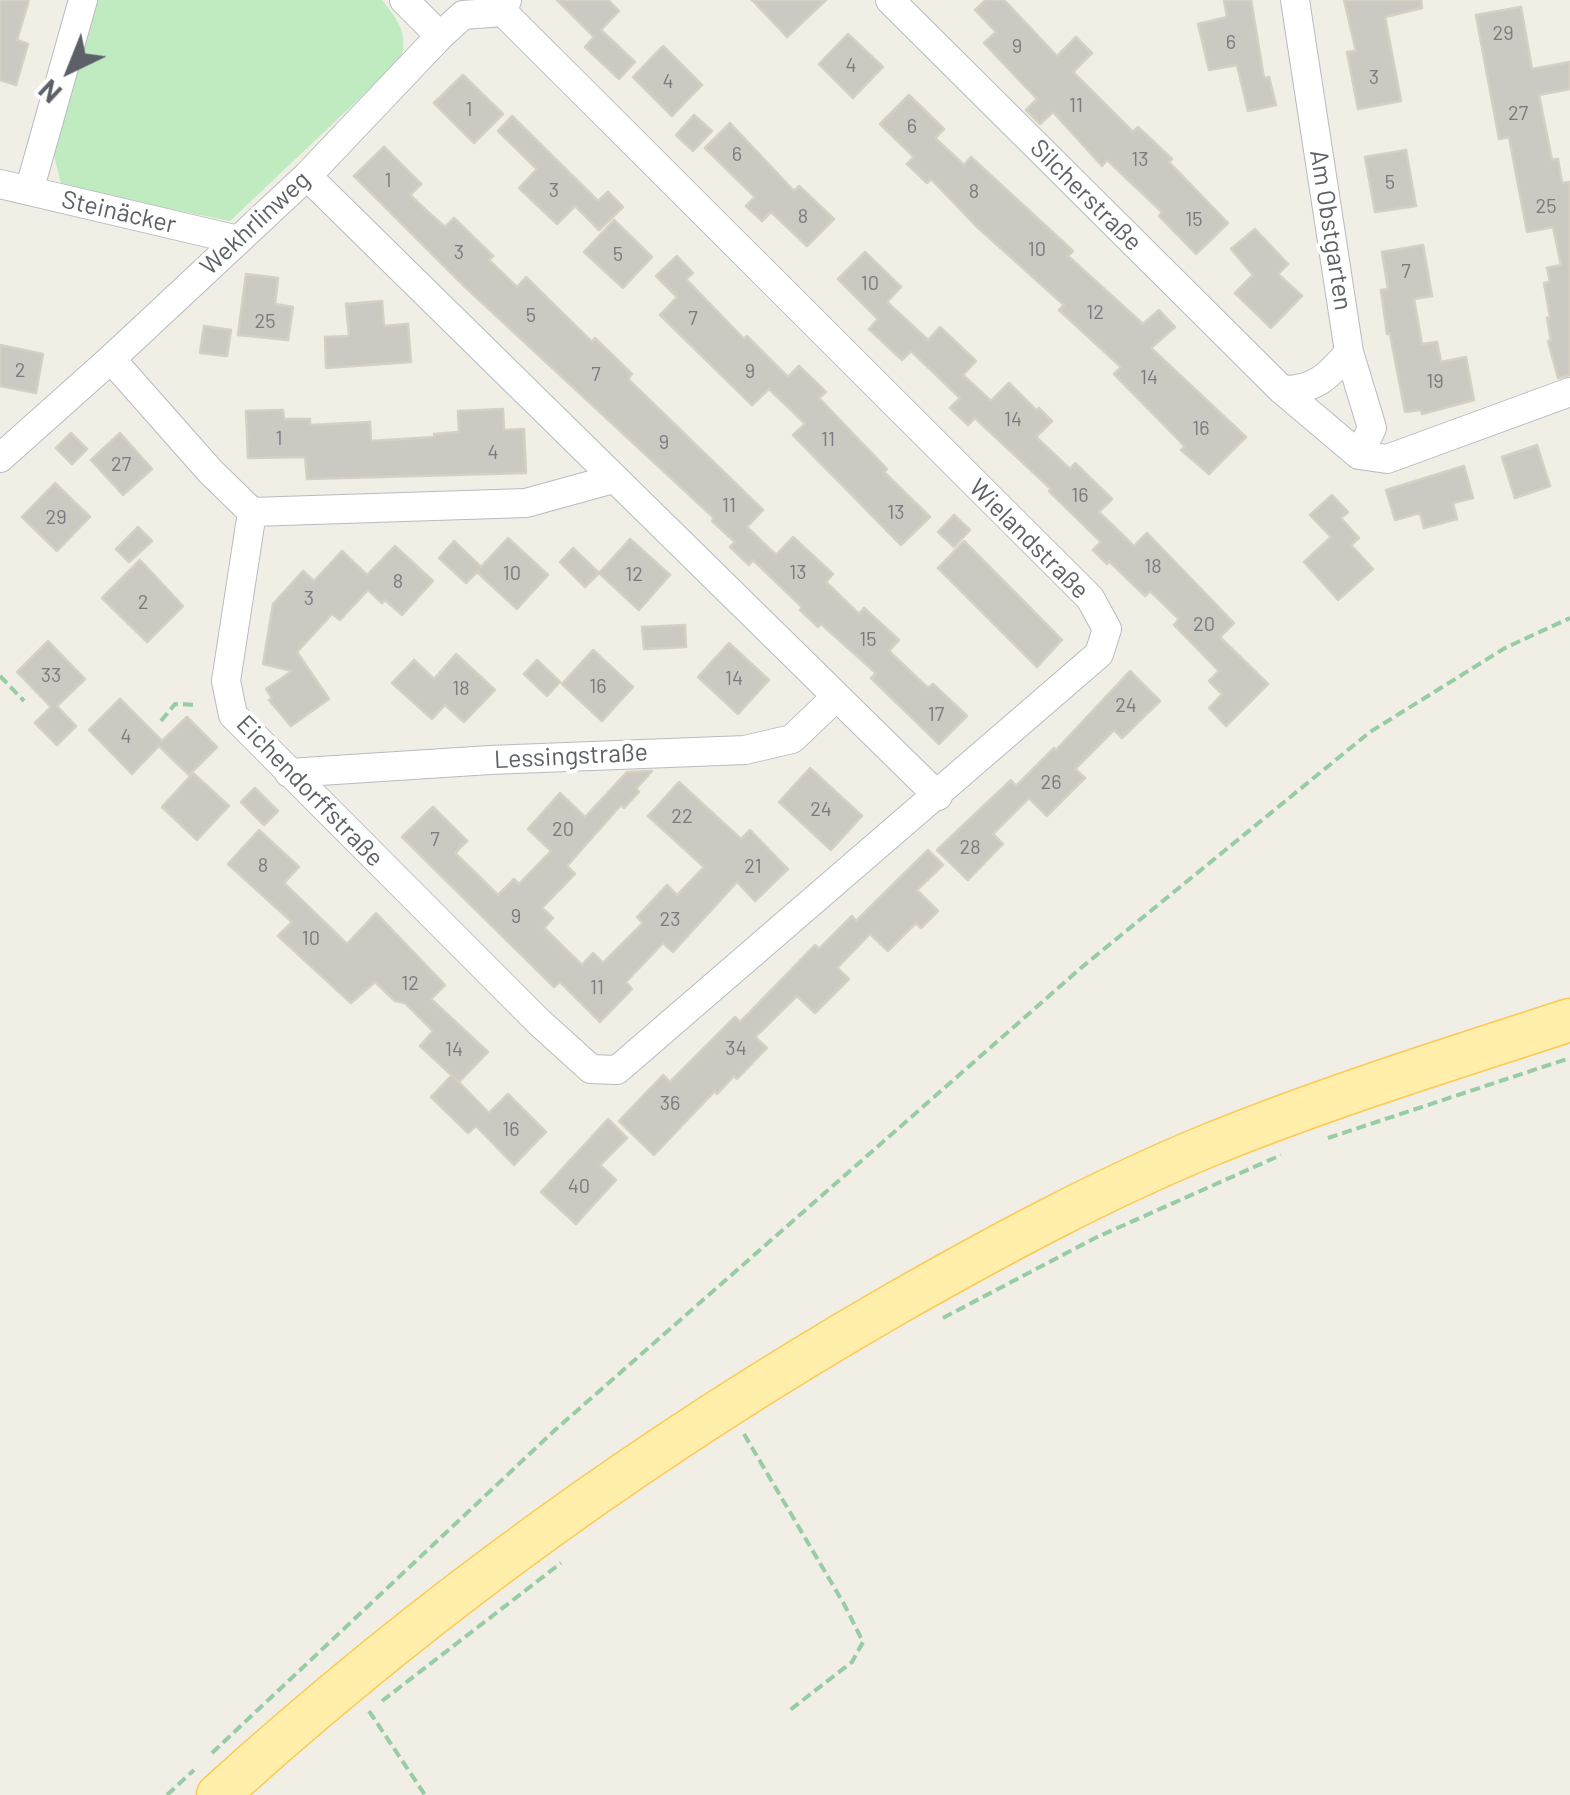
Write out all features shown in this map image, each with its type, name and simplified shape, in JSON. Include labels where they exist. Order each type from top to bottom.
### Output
[{"type":"main road","points":[[208,1772],[306,1715],[535,1537],[658,1449],[821,1346],[968,1262],[1212,1144],[1570,1020]]},
{"type":"street","points":[[30,191],[83,0]]},
{"type":"street","points":[[404,0],[440,36]]},
{"type":"street","name":"Silcherstraße","points":[[890,0],[1282,390],[1358,455]]},
{"type":"street","name":"Am Obstgarten","points":[[1295,0],[1350,352],[1372,428],[1358,455]]},
{"type":"street","name":"Wekhrlinweg","points":[[0,458],[12,434],[112,359],[306,176],[463,15],[505,6]]},
{"type":"street","name":"Wielandstraße","points":[[505,6],[1090,598],[1107,628],[1099,654],[617,1070],[591,1069],[551,1033]]},
{"type":"street","points":[[306,176],[938,796]]},
{"type":"street","name":"Steinäcker","points":[[0,184],[238,240]]},
{"type":"street","points":[[1282,390],[1302,391],[1328,378],[1350,352]]},
{"type":"street","points":[[112,359],[252,512],[403,504],[526,503],[613,479]]},
{"type":"street","points":[[1358,455],[1387,459],[1570,392]]},
{"type":"street","name":"Eichendorffstraße","points":[[252,512],[226,681],[233,715],[551,1033]]},
{"type":"street","name":"Lessingstraße","points":[[289,773],[744,750],[792,739],[836,697]]},
{"type":"path","points":[[167,1795],[208,1772],[555,1430],[1082,967],[1370,732],[1504,648],[1570,618]]},
{"type":"path","points":[[0,676],[24,700]]},
{"type":"path","points":[[160,721],[175,704],[198,705]]},
{"type":"path","points":[[1312,1143],[1570,1058]]},
{"type":"path","points":[[942,1319],[1095,1238],[1294,1150]]},
{"type":"path","points":[[744,1434],[863,1642],[852,1662],[790,1710]]},
{"type":"path","points":[[425,1795],[369,1711],[562,1562]]},
{"type":"green space","points":[[98,0],[382,0],[400,28],[403,51],[400,60],[230,221],[62,187],[54,156]]},
{"type":"building","points":[[0,0],[29,0],[17,40],[28,44],[16,85],[0,80]]},
{"type":"building","points":[[557,0],[608,0],[619,11],[601,30],[635,62],[619,79],[585,47],[594,37]]},
{"type":"building","points":[[752,0],[826,0],[787,37]]},
{"type":"building","points":[[986,0],[1004,0],[1057,56],[1076,37],[1092,53],[1073,72],[1133,132],[1138,127],[1172,159],[1169,162],[1228,223],[1196,254],[1159,216],[1162,212],[1107,160],[1102,166],[1053,112],[1040,124],[1026,110],[1037,99],[984,43],[996,32],[975,10]]},
{"type":"building","points":[[1224,0],[1251,0],[1264,78],[1269,77],[1276,105],[1248,111],[1237,65],[1209,70],[1198,24],[1227,17]]},
{"type":"building","points":[[1344,0],[1421,0],[1422,8],[1385,17],[1401,101],[1358,109],[1347,52],[1356,51]]},
{"type":"building","points":[[1521,7],[1532,69],[1570,62],[1570,89],[1539,95],[1552,160],[1558,159],[1562,183],[1570,182],[1570,375],[1558,378],[1548,341],[1550,317],[1544,283],[1550,282],[1547,268],[1561,265],[1553,227],[1527,232],[1509,137],[1499,139],[1476,15]]},
{"type":"building","points":[[848,34],[883,67],[853,98],[819,64]]},
{"type":"building","points":[[663,46],[702,85],[672,116],[633,77]]},
{"type":"building","points":[[463,75],[503,114],[474,143],[434,103]]},
{"type":"building","points":[[909,95],[944,129],[935,138],[964,165],[971,157],[1073,251],[1068,256],[1143,324],[1159,310],[1175,327],[1151,348],[1246,437],[1209,474],[1181,450],[1185,447],[1114,374],[1121,367],[1059,310],[1064,305],[976,226],[931,179],[927,183],[907,164],[914,157],[880,124]]},
{"type":"building","points":[[694,115],[712,131],[693,151],[676,135]]},
{"type":"building","points":[[512,116],[598,201],[608,192],[623,207],[599,230],[575,206],[557,224],[519,188],[537,169],[498,131]]},
{"type":"building","points":[[730,123],[794,191],[799,186],[834,219],[807,246],[771,212],[762,221],[746,206],[755,197],[705,148]]},
{"type":"building","points":[[384,147],[421,184],[410,195],[445,227],[454,218],[493,256],[489,260],[517,287],[526,277],[592,342],[595,338],[632,374],[628,379],[763,510],[747,527],[776,555],[793,537],[833,574],[826,582],[859,614],[864,608],[899,640],[889,651],[928,688],[933,684],[967,716],[939,744],[871,678],[876,673],[821,624],[818,627],[753,560],[749,565],[730,547],[735,542],[712,521],[714,518],[464,286],[354,176]]},
{"type":"building","points":[[1406,150],[1416,206],[1375,212],[1365,157]]},
{"type":"building","points":[[614,220],[652,257],[623,288],[584,252]]},
{"type":"building","points":[[1255,229],[1288,264],[1278,274],[1302,296],[1271,328],[1235,293],[1253,275],[1231,249]]},
{"type":"building","points":[[1423,245],[1432,296],[1414,299],[1422,344],[1437,342],[1441,362],[1466,357],[1474,400],[1422,414],[1421,410],[1405,412],[1381,290],[1388,289],[1382,252]]},
{"type":"building","points":[[865,252],[901,287],[887,302],[928,340],[940,327],[976,361],[963,375],[991,401],[1009,383],[1036,410],[1039,408],[1052,421],[1036,437],[1070,469],[1075,463],[1112,499],[1099,512],[1134,546],[1147,533],[1234,623],[1220,637],[1268,684],[1226,726],[1209,708],[1222,694],[1209,681],[1219,671],[1174,625],[1179,619],[1150,591],[1145,596],[1109,561],[1107,564],[1093,550],[1101,542],[975,418],[968,425],[950,408],[960,398],[911,351],[902,360],[869,329],[878,319],[838,279]]},
{"type":"building","points":[[677,256],[693,273],[686,279],[744,339],[747,336],[788,377],[799,366],[826,392],[819,398],[930,517],[901,545],[793,435],[805,424],[790,409],[769,389],[752,405],[660,315],[677,297],[656,276]]},
{"type":"building","points":[[246,274],[278,278],[275,304],[293,307],[288,340],[238,335]]},
{"type":"building","points":[[382,301],[384,326],[408,324],[411,362],[326,368],[325,337],[349,336],[346,304]]},
{"type":"building","points":[[204,326],[231,330],[227,356],[200,353]]},
{"type":"building","points":[[0,345],[43,354],[36,393],[0,386]]},
{"type":"building","points":[[503,409],[504,430],[524,429],[526,473],[307,479],[305,457],[248,458],[246,411],[283,410],[284,419],[310,419],[310,425],[370,422],[371,441],[459,432],[458,411]]},
{"type":"building","points":[[71,433],[87,449],[72,464],[56,448]]},
{"type":"building","points":[[120,433],[152,469],[123,495],[91,460]]},
{"type":"building","points":[[1537,445],[1550,486],[1515,498],[1502,457]]},
{"type":"building","points":[[1464,466],[1473,498],[1453,503],[1457,519],[1424,528],[1420,513],[1395,520],[1386,490]]},
{"type":"building","points":[[55,483],[90,517],[57,551],[22,517]]},
{"type":"building","points":[[1332,495],[1348,512],[1341,518],[1359,538],[1351,545],[1373,569],[1338,600],[1304,562],[1331,537],[1310,515]]},
{"type":"building","points":[[954,515],[970,530],[954,547],[938,532]]},
{"type":"building","points":[[138,527],[152,541],[129,562],[116,549]]},
{"type":"building","points":[[508,538],[548,575],[517,609],[477,572],[466,583],[439,558],[454,541],[481,567]]},
{"type":"building","points":[[630,539],[670,575],[639,610],[599,573]]},
{"type":"building","points":[[964,541],[1062,640],[1037,667],[938,568]]},
{"type":"building","points":[[395,546],[433,581],[402,615],[368,590],[340,620],[332,614],[297,652],[329,699],[291,726],[269,700],[272,698],[266,689],[292,671],[263,664],[273,604],[303,571],[314,581],[342,551],[367,575]]},
{"type":"building","points":[[573,548],[599,573],[585,587],[560,562]]},
{"type":"building","points":[[140,560],[183,606],[147,642],[102,598]]},
{"type":"building","points":[[685,625],[686,647],[644,649],[642,627]]},
{"type":"building","points":[[48,641],[85,679],[57,706],[76,726],[57,745],[35,723],[51,707],[17,672]]},
{"type":"building","points":[[729,643],[769,680],[738,714],[698,677]]},
{"type":"building","points":[[593,650],[633,687],[602,721],[562,684]]},
{"type":"building","points":[[456,654],[495,690],[464,722],[445,705],[432,719],[392,683],[414,660],[434,679]]},
{"type":"building","points":[[537,660],[560,682],[547,696],[524,674]]},
{"type":"building","points":[[1130,671],[1160,701],[1122,738],[1114,730],[1075,769],[1085,778],[1047,816],[1029,798],[993,834],[1003,844],[968,880],[937,850],[1011,780],[1016,786],[1056,750]]},
{"type":"building","points":[[120,699],[162,741],[187,717],[217,747],[189,775],[159,746],[132,774],[89,730]]},
{"type":"building","points":[[810,768],[862,816],[831,850],[779,802]]},
{"type":"building","points":[[652,771],[636,789],[639,792],[624,808],[621,805],[567,866],[575,874],[542,908],[553,918],[544,928],[582,965],[593,953],[603,963],[643,923],[637,917],[667,885],[677,895],[704,867],[648,816],[679,782],[741,839],[750,830],[788,869],[755,901],[737,882],[673,952],[663,943],[626,982],[632,989],[600,1022],[560,982],[554,987],[402,837],[433,807],[467,841],[455,853],[498,895],[514,879],[519,884],[551,851],[528,829],[560,793],[585,817],[627,772]]},
{"type":"building","points":[[193,773],[229,806],[197,840],[162,807]]},
{"type":"building","points":[[255,788],[278,811],[264,825],[241,802]]},
{"type":"building","points":[[259,830],[299,867],[284,883],[347,944],[376,913],[445,985],[431,999],[488,1052],[459,1082],[420,1046],[433,1031],[405,1003],[395,1001],[375,982],[351,1003],[278,936],[292,922],[228,864]]},
{"type":"building","points":[[928,850],[943,865],[917,890],[938,911],[921,928],[916,923],[888,951],[870,934],[837,968],[849,979],[815,1013],[797,996],[755,1037],[767,1048],[737,1079],[734,1076],[717,1094],[715,1091],[654,1155],[619,1121],[663,1075],[670,1082],[735,1017],[740,1022],[815,945],[819,949],[852,916],[856,921]]},
{"type":"building","points":[[452,1075],[489,1113],[508,1094],[546,1132],[514,1165],[476,1126],[468,1133],[431,1097]]},
{"type":"building","points":[[608,1119],[627,1138],[600,1165],[616,1180],[576,1224],[541,1192]]}]
